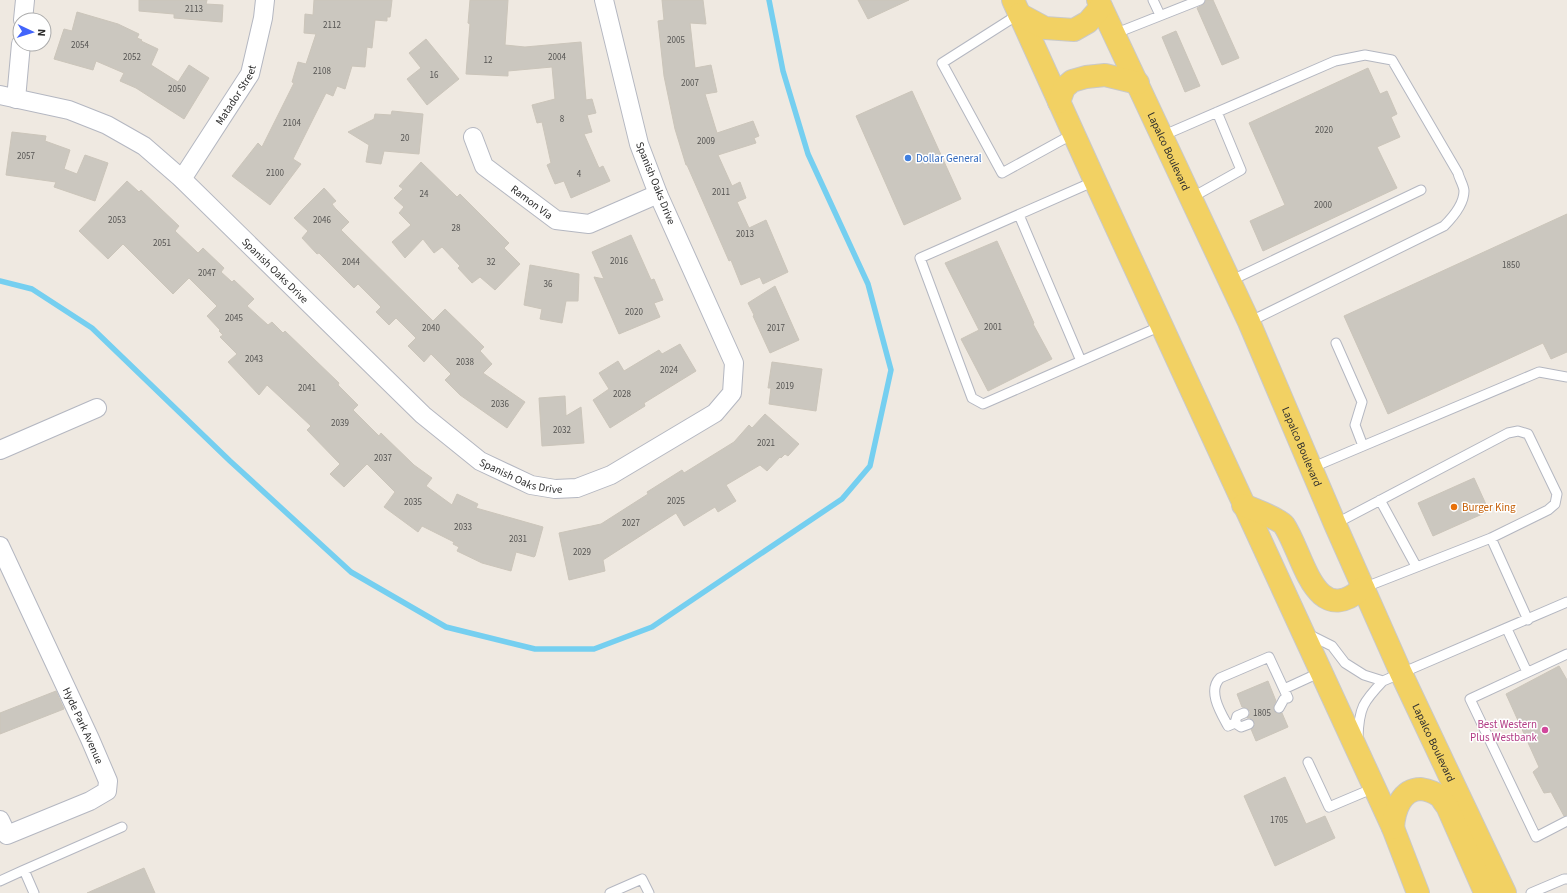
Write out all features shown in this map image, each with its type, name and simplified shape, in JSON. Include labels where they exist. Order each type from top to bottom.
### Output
[{"type":"main road","points":[[1016,7],[1045,28],[1074,30],[1088,22],[1100,4]]},
{"type":"main road","name":"Lapalco Boulevard","points":[[1100,4],[1249,322],[1363,588],[1392,677],[1505,893]]},
{"type":"main road","points":[[1016,7],[1374,788],[1418,893]]},
{"type":"main road","points":[[1059,102],[1064,88],[1072,81],[1086,77],[1105,75],[1138,83]]},
{"type":"main road","points":[[1243,505],[1284,524],[1317,591],[1329,600],[1342,601],[1350,598],[1363,588]]},
{"type":"main road","points":[[1392,828],[1394,815],[1398,804],[1404,796],[1413,789],[1427,790],[1438,795],[1446,806],[1484,890],[1487,893]]},
{"type":"street","points":[[24,12],[25,0]]},
{"type":"street","name":"Matador Street","points":[[182,179],[250,74],[263,18],[265,0]]},
{"type":"street","name":"Spanish Oaks Drive","points":[[8,97],[69,110],[107,125],[144,146],[182,179],[423,415],[480,461],[531,485],[555,489],[577,488],[610,474],[715,413],[732,393],[734,363],[658,194],[639,144],[604,0]]},
{"type":"street","points":[[8,97],[19,52]]},
{"type":"street","name":"Ramon Via","points":[[473,137],[484,166],[556,220],[589,224],[658,194]]},
{"type":"street","points":[[0,450],[97,408]]},
{"type":"street","name":"Hyde Park Avenue","points":[[0,546],[108,781],[107,791],[90,801],[7,835],[0,820]]},
{"type":"lane","points":[[1153,0],[1160,16]]},
{"type":"lane","points":[[1114,34],[1200,0]]},
{"type":"lane","points":[[1016,7],[942,63],[1002,173],[1073,134]]},
{"type":"lane","points":[[1162,136],[1335,61],[1365,55],[1392,60],[1458,173],[1464,191],[1454,216],[1444,226],[1249,322]]},
{"type":"lane","points":[[1191,198],[1241,170],[1217,112]]},
{"type":"lane","points":[[1095,181],[920,258],[972,398],[983,404],[1161,326]]},
{"type":"lane","points":[[1230,281],[1421,190]]},
{"type":"lane","points":[[1019,215],[1081,361]]},
{"type":"lane","points":[[1336,343],[1362,402],[1355,425],[1363,446]]},
{"type":"lane","points":[[1311,468],[1540,372],[1567,377]]},
{"type":"lane","points":[[1335,524],[1508,433],[1518,431],[1528,434],[1557,494],[1555,504],[1548,510],[1491,538],[1416,566],[1363,588]]},
{"type":"lane","points":[[1380,500],[1416,566]]},
{"type":"lane","points":[[1491,538],[1528,620]]},
{"type":"lane","points":[[1357,751],[1359,719],[1366,700],[1392,677],[1567,602]]},
{"type":"lane","points":[[1507,629],[1527,672]]},
{"type":"lane","points":[[1301,631],[1332,646],[1346,663],[1364,675],[1392,677]]},
{"type":"lane","points":[[1567,654],[1470,699],[1536,837],[1567,821]]},
{"type":"lane","points":[[1236,723],[1228,726],[1216,699],[1214,691],[1216,682],[1220,678],[1269,657],[1288,698],[1280,699],[1279,708]]},
{"type":"lane","points":[[1284,689],[1321,672]]},
{"type":"lane","points":[[1236,723],[1237,716],[1244,713]]},
{"type":"lane","points":[[1236,723],[1241,727],[1249,724]]},
{"type":"lane","points":[[1308,762],[1329,806],[1374,788]]},
{"type":"lane","points":[[0,881],[122,827]]},
{"type":"lane","points":[[24,870],[34,893]]},
{"type":"lane","points":[[1531,893],[1564,878],[1567,879]]},
{"type":"lane","points":[[610,893],[642,879],[649,893]]},
{"type":"building","points":[[139,0],[207,0],[206,4],[223,5],[222,22],[174,18],[174,14],[139,11]]},
{"type":"building","points":[[314,0],[392,0],[390,17],[387,17],[387,21],[375,20],[372,48],[367,47],[365,67],[352,66],[345,89],[337,86],[333,96],[326,93],[293,159],[301,164],[270,205],[232,176],[258,143],[262,147],[294,83],[292,82],[298,62],[306,64],[316,34],[304,33],[305,14],[313,15]]},
{"type":"building","points":[[470,0],[508,0],[505,45],[525,47],[581,42],[586,100],[592,99],[596,113],[587,115],[592,132],[584,134],[599,168],[603,166],[610,181],[571,198],[564,181],[555,184],[547,165],[551,163],[542,122],[537,123],[532,105],[555,99],[552,67],[508,71],[508,76],[466,74],[470,24],[468,23]]},
{"type":"building","points":[[662,0],[703,0],[706,24],[690,23],[695,68],[711,65],[717,92],[705,94],[717,133],[753,121],[759,136],[754,138],[756,143],[718,155],[732,186],[740,182],[746,198],[737,202],[749,228],[766,220],[788,272],[763,284],[760,277],[741,285],[731,260],[729,261],[686,165],[675,129],[664,76],[658,21],[664,20]]},
{"type":"building","points":[[858,0],[909,0],[868,19]]},
{"type":"building","points":[[1206,0],[1213,0],[1239,58],[1222,65],[1197,8],[1204,4]]},
{"type":"building","points":[[77,12],[118,24],[139,34],[137,38],[158,49],[151,65],[178,82],[189,65],[209,78],[184,119],[136,88],[120,81],[124,73],[96,61],[93,70],[54,59],[64,29],[72,31]]},
{"type":"building","points":[[1176,31],[1200,86],[1185,92],[1162,37]]},
{"type":"building","points":[[426,39],[459,79],[427,105],[407,79],[421,68],[409,53]]},
{"type":"building","points":[[1368,68],[1380,94],[1387,91],[1397,114],[1391,117],[1400,137],[1377,147],[1397,188],[1263,251],[1250,221],[1285,205],[1249,123]]},
{"type":"building","name":"Dollar General","points":[[912,91],[961,199],[904,225],[856,116]]},
{"type":"building","points":[[392,111],[423,114],[419,154],[384,151],[381,164],[366,162],[369,145],[348,132],[374,119],[375,114],[391,115]]},
{"type":"building","points":[[12,132],[46,136],[45,141],[70,150],[64,169],[77,174],[85,155],[108,163],[95,201],[54,187],[56,182],[6,175]]},
{"type":"building","points":[[421,162],[457,197],[460,194],[509,243],[504,248],[520,264],[495,290],[480,277],[472,283],[458,268],[460,266],[442,247],[434,253],[423,239],[405,258],[392,242],[411,225],[399,213],[404,207],[394,198],[403,189],[399,186]]},
{"type":"building","points":[[127,181],[139,192],[141,190],[179,226],[175,231],[198,253],[203,248],[224,268],[221,272],[232,282],[234,280],[254,299],[247,306],[268,325],[272,322],[283,333],[285,331],[339,383],[338,385],[358,405],[353,410],[379,436],[381,433],[414,465],[432,478],[426,486],[452,505],[457,494],[478,504],[476,508],[543,527],[535,556],[516,552],[511,571],[482,563],[457,551],[459,547],[453,544],[454,542],[422,526],[418,532],[384,507],[395,492],[367,464],[344,487],[330,474],[340,464],[307,430],[311,426],[267,385],[259,395],[228,362],[237,354],[220,337],[223,335],[219,331],[220,330],[207,316],[217,306],[189,278],[173,294],[123,244],[108,259],[79,231]]},
{"type":"building","points":[[324,188],[336,201],[332,204],[349,222],[341,230],[433,321],[445,309],[484,347],[480,351],[492,364],[483,373],[525,402],[507,428],[460,395],[445,380],[451,374],[431,354],[424,362],[408,346],[416,338],[396,318],[389,325],[376,312],[381,307],[358,284],[354,288],[302,238],[308,231],[294,218]]},
{"type":"building","points":[[1567,214],[1567,352],[1551,359],[1543,343],[1388,414],[1344,316]]},
{"type":"building","points":[[631,235],[651,280],[654,279],[663,300],[654,303],[660,317],[619,334],[594,277],[604,279],[592,252]]},
{"type":"building","points":[[997,241],[1034,323],[1033,324],[1052,359],[988,391],[961,339],[979,330],[945,263]]},
{"type":"building","points":[[530,265],[579,274],[578,301],[566,301],[562,323],[540,319],[542,309],[524,305]]},
{"type":"building","points":[[775,286],[799,340],[770,353],[748,303]]},
{"type":"building","points":[[680,344],[696,371],[644,403],[645,406],[610,428],[593,400],[609,389],[599,373],[618,361],[624,371],[659,350],[662,354]]},
{"type":"building","points":[[772,362],[822,369],[816,411],[769,404],[771,388],[768,388]]},
{"type":"building","points":[[565,396],[566,416],[581,407],[584,443],[542,446],[539,398]]},
{"type":"building","points":[[765,414],[799,444],[788,456],[785,454],[781,458],[780,457],[767,471],[760,465],[726,485],[736,501],[718,512],[715,507],[684,526],[676,513],[603,560],[605,571],[569,580],[559,533],[601,524],[682,470],[684,473],[734,442],[749,425],[752,428]]},
{"type":"building","name":"Burger King","points":[[1474,478],[1489,511],[1433,536],[1418,503]]},
{"type":"building","name":"Best Western Plus Westbank","points":[[1559,666],[1567,680],[1567,815],[1564,816],[1551,792],[1544,793],[1533,772],[1539,767],[1506,694]]},
{"type":"building","points":[[1268,681],[1276,701],[1274,711],[1276,713],[1282,713],[1288,727],[1256,741],[1251,729],[1255,725],[1254,722],[1250,718],[1247,718],[1250,711],[1247,708],[1242,707],[1237,694]]},
{"type":"building","points":[[56,691],[64,709],[0,734],[0,713]]},
{"type":"building","points":[[1285,777],[1306,824],[1325,816],[1335,838],[1275,866],[1244,796]]},
{"type":"building","points":[[144,868],[155,893],[87,893]]},
{"type":"waterway","points":[[0,281],[32,289],[92,328],[230,461],[351,572],[446,627],[535,649],[594,649],[652,627],[842,499],[870,466],[891,370],[868,284],[808,154],[783,71],[769,0]]},
{"type":"place","name":"Dollar General","points":[[908,158]]},
{"type":"place","name":"Burger King","points":[[1454,507]]},
{"type":"place","name":"Best Western Plus Westbank","points":[[1545,730]]}]
